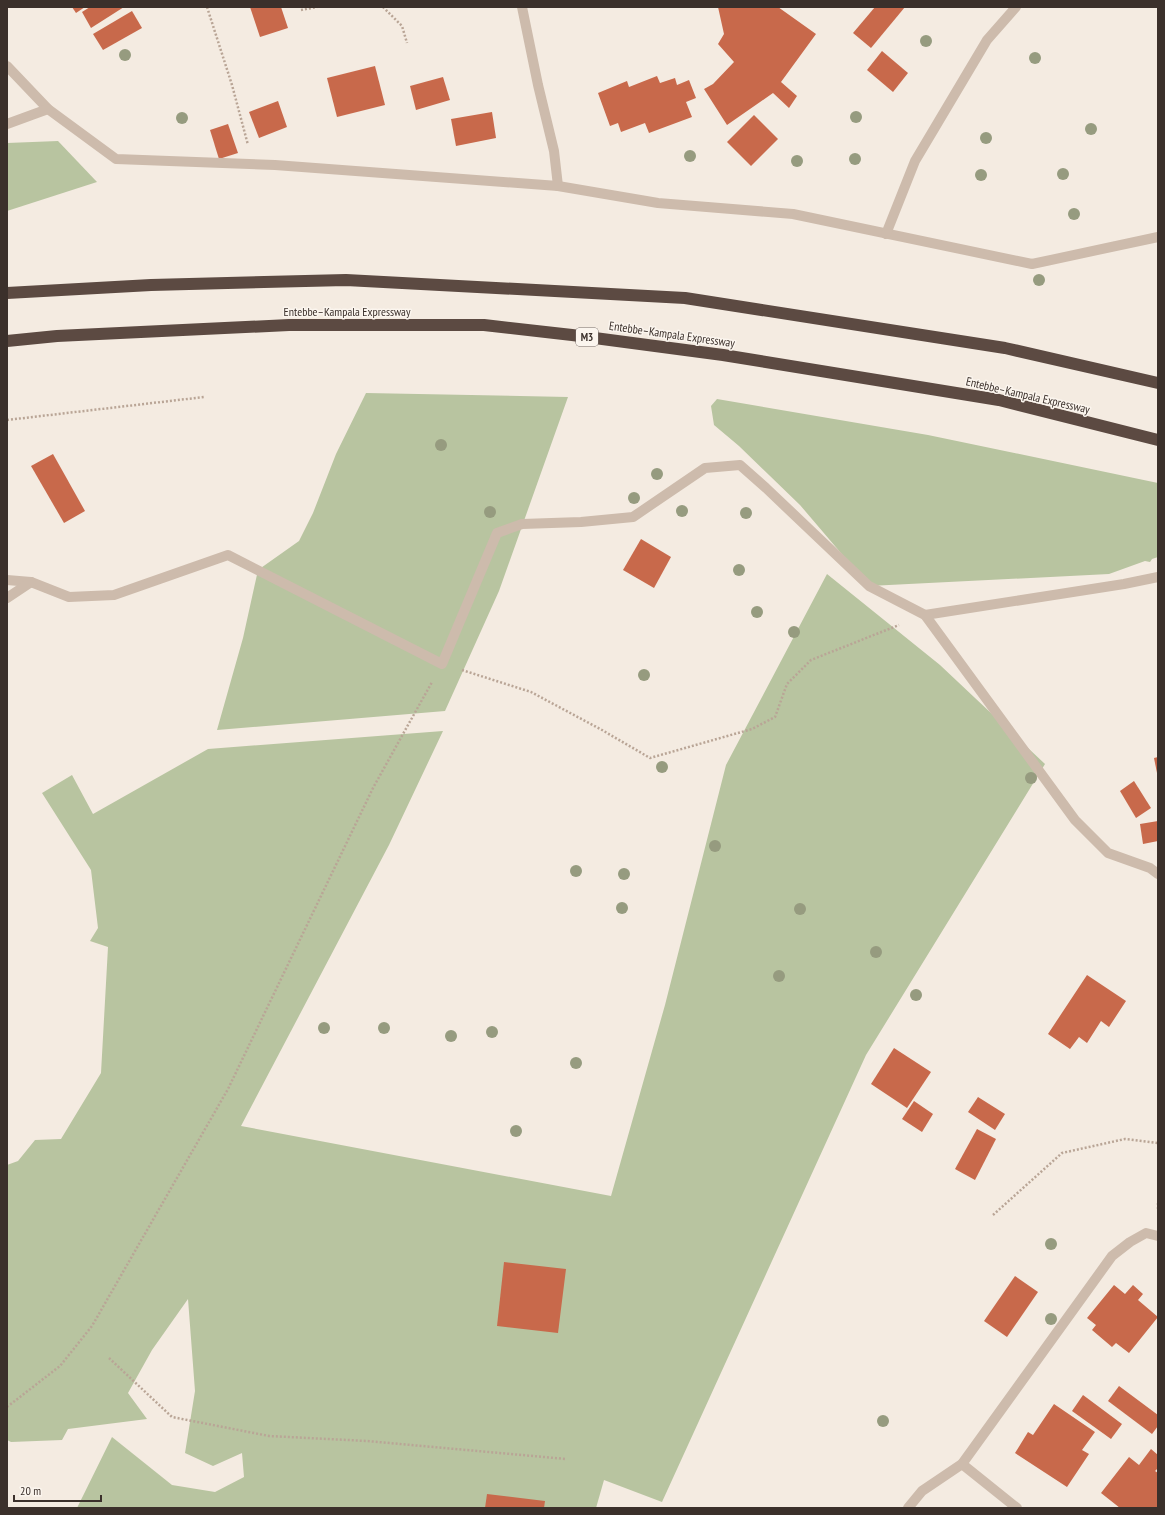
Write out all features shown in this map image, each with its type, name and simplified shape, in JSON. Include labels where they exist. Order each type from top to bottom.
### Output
[{"type":"highway","points":[[7,293],[151,284],[346,280],[685,298],[1005,348],[1158,382]]},
{"type":"highway","name":"Entebbe–Kampala Expressway","points":[[7,341],[57,336],[289,325],[484,325],[723,355],[999,400],[1158,440]]},
{"type":"street","points":[[522,7],[538,85],[554,151],[558,186]]},
{"type":"street","points":[[886,234],[915,162],[987,40],[1016,7]]},
{"type":"street","points":[[7,66],[48,109],[116,159],[253,164],[558,186],[658,203],[793,214],[1032,264],[1158,237]]},
{"type":"street","points":[[7,124],[48,109]]},
{"type":"street","points":[[7,580],[31,582],[68,597],[114,594],[228,555],[442,664],[497,533],[522,524],[581,522],[633,516],[705,468],[740,465],[869,586],[925,615],[1075,820],[1108,853],[1150,868],[1158,874]]},
{"type":"street","points":[[925,615],[1124,584],[1158,577]]},
{"type":"street","points":[[7,598],[31,582]]},
{"type":"street","points":[[908,1508],[922,1491],[962,1464],[1112,1256],[1130,1242],[1146,1233],[1158,1236]]},
{"type":"street","points":[[962,1464],[1017,1508]]},
{"type":"path","points":[[207,7],[232,85],[253,164]]},
{"type":"path","points":[[301,10],[317,7]]},
{"type":"path","points":[[383,7],[402,26],[407,43]]},
{"type":"path","points":[[7,420],[204,397]]},
{"type":"path","points":[[7,1407],[60,1366],[92,1326],[228,1088],[372,788],[442,664],[531,692],[602,730],[650,758],[752,730],[775,717],[787,684],[811,660],[925,615]]},
{"type":"path","points":[[993,1215],[1062,1153],[1125,1139],[1158,1143]]},
{"type":"path","points":[[1158,1203],[1158,1209]]},
{"type":"path","points":[[110,1358],[172,1417],[269,1436],[368,1441],[566,1459]]},
{"type":"green space","points":[[58,141],[97,182],[7,211],[7,143]]},
{"type":"green space","points":[[366,393],[568,397],[499,591],[445,711],[217,730],[243,638],[258,570],[299,541],[313,513],[336,454]]},
{"type":"green space","points":[[717,399],[928,435],[1158,483],[1158,557],[1152,559],[1150,562],[1145,561],[1109,574],[869,586],[800,505],[739,446],[714,425],[711,406]]},
{"type":"green space","points":[[827,574],[940,665],[1045,764],[866,1055],[662,1502],[604,1480],[596,1508],[77,1508],[112,1437],[172,1485],[215,1492],[244,1477],[242,1453],[213,1466],[185,1453],[195,1391],[188,1299],[152,1350],[128,1393],[147,1419],[68,1429],[62,1440],[11,1442],[7,1440],[7,1165],[18,1161],[35,1140],[61,1139],[101,1073],[108,947],[90,941],[98,928],[91,870],[42,793],[72,775],[93,814],[208,749],[443,731],[389,845],[241,1126],[611,1196],[665,1005],[726,765]]},
{"type":"building","points":[[72,7],[85,7],[76,13]]},
{"type":"building","points":[[90,7],[124,7],[91,28],[82,12]]},
{"type":"building","points":[[250,7],[281,7],[288,28],[260,37]]},
{"type":"building","points":[[718,7],[778,7],[816,34],[781,82],[797,96],[789,108],[773,93],[727,125],[704,89],[713,84],[734,62],[718,44],[724,34]]},
{"type":"building","points":[[875,7],[905,7],[871,48],[853,33]]},
{"type":"building","points":[[132,11],[142,28],[103,50],[93,34]]},
{"type":"building","points":[[882,51],[908,73],[893,92],[867,70]]},
{"type":"building","points":[[375,66],[385,105],[337,117],[327,78]]},
{"type":"building","points":[[657,76],[660,83],[675,78],[677,85],[689,80],[696,98],[686,102],[692,117],[649,133],[645,123],[621,132],[618,123],[610,126],[598,93],[627,81],[629,87]]},
{"type":"building","points":[[443,77],[450,100],[416,110],[410,86]]},
{"type":"building","points":[[278,101],[287,127],[259,138],[249,112]]},
{"type":"building","points":[[492,112],[496,138],[456,146],[451,119]]},
{"type":"building","points":[[754,115],[778,139],[751,166],[727,142]]},
{"type":"building","points":[[228,124],[238,153],[219,159],[210,130]]},
{"type":"building","points":[[53,454],[85,511],[64,523],[31,466]]},
{"type":"building","points":[[641,539],[671,557],[654,588],[623,570]]},
{"type":"building","points":[[1158,757],[1158,773],[1157,773],[1154,758]]},
{"type":"building","points":[[1134,781],[1151,808],[1136,818],[1120,791]]},
{"type":"building","points":[[1158,821],[1158,841],[1143,844],[1140,824]]},
{"type":"building","points":[[1087,975],[1126,1001],[1109,1027],[1101,1021],[1087,1043],[1079,1037],[1070,1049],[1048,1034]]},
{"type":"building","points":[[894,1048],[931,1072],[907,1108],[871,1084]]},
{"type":"building","points":[[978,1097],[1005,1114],[995,1130],[968,1112]]},
{"type":"building","points":[[914,1101],[933,1114],[922,1132],[902,1119]]},
{"type":"building","points":[[977,1129],[996,1139],[975,1180],[955,1169]]},
{"type":"building","points":[[504,1262],[566,1269],[558,1333],[497,1326]]},
{"type":"building","points":[[1015,1276],[1038,1292],[1007,1337],[984,1321]]},
{"type":"building","points":[[1114,1285],[1125,1294],[1133,1285],[1143,1294],[1138,1300],[1158,1317],[1129,1353],[1116,1343],[1112,1347],[1092,1330],[1096,1325],[1087,1318]]},
{"type":"building","points":[[1119,1386],[1158,1415],[1158,1426],[1152,1434],[1108,1401]]},
{"type":"building","points":[[1083,1395],[1122,1424],[1111,1439],[1072,1411]]},
{"type":"building","points":[[1054,1404],[1095,1432],[1082,1450],[1089,1454],[1067,1487],[1015,1453],[1028,1432],[1033,1435]]},
{"type":"building","points":[[1151,1449],[1158,1455],[1158,1468],[1155,1471],[1158,1473],[1158,1507],[1120,1508],[1101,1493],[1129,1457],[1139,1465]]},
{"type":"building","points":[[487,1494],[545,1501],[544,1508],[485,1508]]}]
